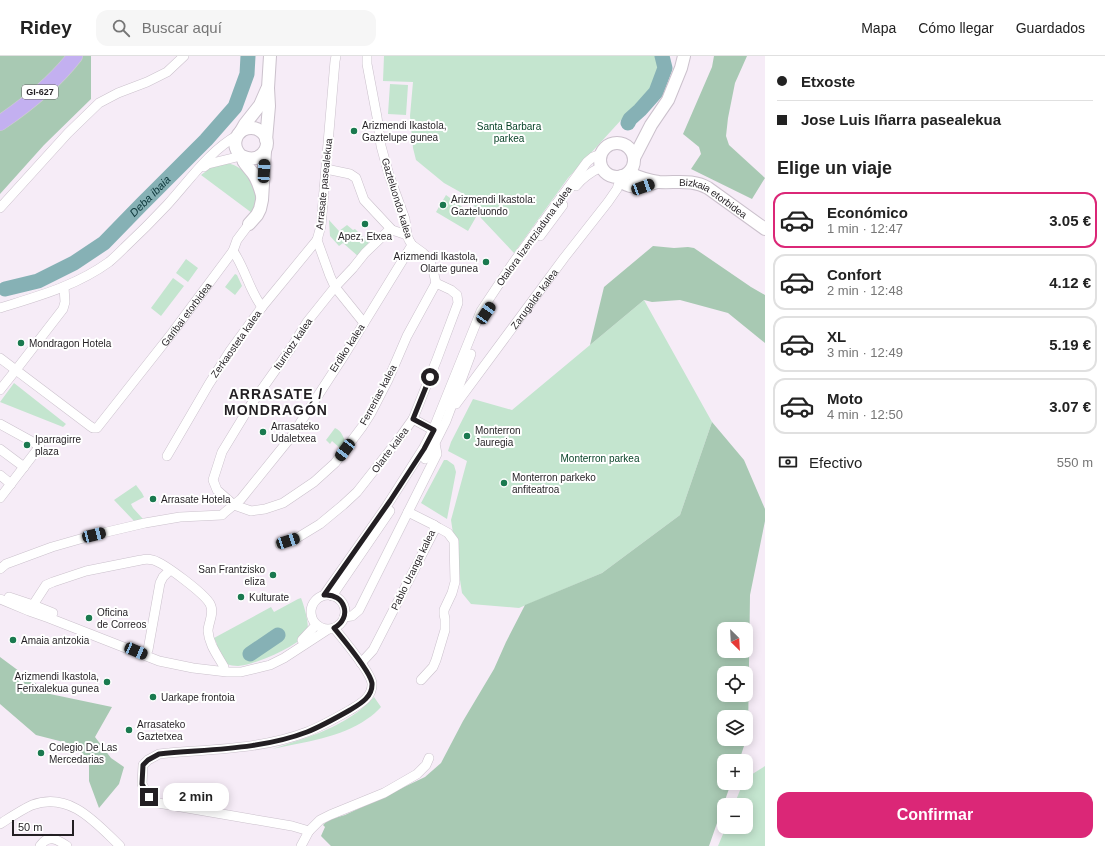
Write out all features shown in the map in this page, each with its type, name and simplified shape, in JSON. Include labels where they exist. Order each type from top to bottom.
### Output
[{"type":"main road","name":"GI-627","points":[[0,122],[23,107],[46,87],[75,56]]},
{"type":"street","points":[[0,208],[68,133],[99,102],[167,72],[184,56]]},
{"type":"street","name":"Garibai etorbidea","points":[[16,370],[87,424],[93,428],[97,428],[172,333],[233,251],[237,240],[260,209],[264,184],[269,106],[268,88],[270,56]]},
{"type":"street","name":"Arrasate pasealekua","points":[[336,56],[334,61],[321,226],[317,240],[335,287],[364,322]]},
{"type":"street","name":"Gazteluondo kalea","points":[[366,56],[381,146],[391,181],[405,218],[408,240],[428,259],[433,270],[436,283]]},
{"type":"street","points":[[634,158],[630,150],[624,145],[615,143],[606,147],[601,154],[601,167],[609,176],[617,178],[624,175],[633,166],[634,158],[651,125],[668,100],[681,68],[684,56]]},
{"type":"street","points":[[262,195],[253,174],[236,149],[235,144],[239,133],[260,105],[268,88]]},
{"type":"street","points":[[624,145],[651,125]]},
{"type":"street","points":[[0,308],[64,287],[109,262],[144,229],[194,175],[203,163],[231,139],[248,128],[256,129],[263,133],[266,145],[262,155],[252,159],[246,159],[241,156],[208,164],[194,175]]},
{"type":"street","name":"Otalora lizentziaduna kalea","points":[[328,596],[424,449],[434,430],[481,311],[513,264],[584,167],[593,157],[601,154]]},
{"type":"street","name":"Otalora lizentziaduna kalea","points":[[328,596],[388,515],[434,443],[446,421],[486,313],[517,267],[582,179],[601,167]]},
{"type":"street","points":[[326,169],[350,174],[356,178],[364,200],[392,230],[407,235]]},
{"type":"street","name":"Bizkaia etorbidea","points":[[624,175],[623,183],[630,187],[643,187],[657,182],[701,183],[765,229]]},
{"type":"street","name":"Zarugalde kalea","points":[[446,421],[459,399],[564,258],[608,202],[624,175]]},
{"type":"street","name":"Iturriotz kalea","points":[[234,505],[217,490],[213,480],[222,452],[270,377],[315,311],[377,241],[388,231],[392,230]]},
{"type":"street","name":"Zerkaosteta kalea","points":[[167,456],[219,368],[262,307],[317,240]]},
{"type":"street","name":"Erdiko kalea","points":[[20,559],[52,547],[94,535],[146,523],[180,517],[222,515],[242,500],[290,437],[412,245]]},
{"type":"street","points":[[233,251],[238,258],[254,297],[262,307]]},
{"type":"street","name":"Olarte kalea","points":[[280,544],[297,538],[320,524],[357,492],[413,419],[458,303],[457,295],[451,290],[436,283]]},
{"type":"street","name":"Ferrerias kalea","points":[[234,505],[250,511],[265,510],[283,502],[314,482],[335,463],[362,427],[371,412],[388,380],[407,336],[436,283]]},
{"type":"street","points":[[0,390],[63,309],[65,302],[64,287]]},
{"type":"street","points":[[0,358],[16,370]]},
{"type":"street","points":[[413,419],[434,430]]},
{"type":"street","points":[[0,424],[40,446],[0,498]]},
{"type":"street","points":[[344,617],[352,616],[359,610],[437,454],[434,443]]},
{"type":"street","points":[[0,449],[24,467]]},
{"type":"street","points":[[0,475],[11,484]]},
{"type":"street","name":"Pablo Uranga kalea","points":[[361,663],[374,650],[434,531],[434,525],[408,512]]},
{"type":"street","points":[[421,680],[433,667],[436,660],[445,630],[444,610],[452,593],[454,582],[454,541],[448,533],[434,525]]},
{"type":"street","points":[[0,563],[8,559],[20,559]]},
{"type":"street","points":[[0,569],[6,564],[20,559]]},
{"type":"street","points":[[33,605],[46,586],[53,582],[86,571],[148,559],[159,562],[206,597],[211,606],[212,615],[208,630],[210,642],[224,667]]},
{"type":"street","points":[[148,650],[160,583],[163,576],[170,570]]},
{"type":"street","points":[[0,593],[109,636],[173,659],[224,667],[250,667],[267,662],[281,655],[302,641],[316,625]]},
{"type":"street","points":[[0,599],[159,661],[193,668],[226,672],[241,672],[270,665],[284,658],[319,634],[330,629],[340,624],[345,612],[344,606],[337,598],[328,596],[309,601],[310,615],[316,625],[321,628],[330,629],[361,663],[372,683],[369,695],[364,701],[331,721],[306,732],[249,746],[159,754],[148,760],[143,765],[142,784],[149,797],[158,803],[292,826],[310,831]]},
{"type":"street","points":[[301,846],[310,831],[320,820],[384,793],[417,774],[426,765],[429,758]]},
{"type":"street","points":[[0,824],[23,809],[34,804],[56,802],[67,804],[80,810],[88,816],[120,846]]},
{"type":"street","points":[[40,846],[46,840],[52,839],[67,846]]},
{"type":"green space","points":[[0,56],[91,56],[91,99],[44,145],[0,194]]},
{"type":"green space","name":"Santa Barbara parkea","points":[[384,56],[657,56],[658,67],[656,80],[651,93],[638,108],[622,119],[568,178],[514,253],[481,218],[469,197],[444,183],[416,160],[413,148],[410,116],[413,82],[383,81]]},
{"type":"green space","points":[[714,56],[747,56],[735,83],[726,136],[729,145],[765,178],[752,199],[691,169],[701,154],[699,147],[683,134],[712,67]]},
{"type":"green space","points":[[390,84],[408,85],[406,115],[388,114]]},
{"type":"green space","points":[[227,163],[242,170],[256,185],[257,192],[255,207],[252,213],[201,175],[213,166]]},
{"type":"green space","points":[[446,195],[476,217],[468,231],[436,212]]},
{"type":"green space","points":[[329,220],[339,231],[347,225],[353,230],[355,229],[370,244],[359,257],[343,243],[339,246],[330,236]]},
{"type":"green space","points":[[653,246],[694,248],[765,295],[765,343],[728,313],[680,300],[652,302],[644,300],[590,345],[604,287]]},
{"type":"green space","points":[[186,259],[198,268],[188,282],[176,273]]},
{"type":"green space","points":[[235,274],[237,275],[242,286],[235,295],[225,287]]},
{"type":"green space","points":[[173,278],[184,286],[161,316],[151,308]]},
{"type":"green space","name":"Monterron parkea","points":[[644,300],[712,422],[680,515],[602,573],[519,608],[471,604],[462,593],[451,520],[467,461],[448,451],[473,399],[512,410]]},
{"type":"green space","points":[[14,383],[66,424],[63,427],[0,402]]},
{"type":"green space","points":[[712,422],[744,460],[765,509],[765,521],[750,595],[750,622],[717,622],[717,658],[749,658],[749,666],[717,666],[717,702],[748,702],[748,710],[717,710],[717,746],[744,746],[741,754],[717,754],[717,790],[729,790],[726,798],[717,798],[717,823],[709,846],[331,846],[321,836],[325,827],[323,825],[328,820],[345,815],[425,777],[441,763],[463,721],[494,669],[525,605],[602,573],[680,515]]},
{"type":"green space","points":[[335,428],[341,432],[346,443],[341,449],[332,441],[330,444],[326,440]]},
{"type":"green space","points":[[444,460],[447,460],[454,465],[456,472],[447,519],[421,503]]},
{"type":"green space","points":[[136,485],[144,497],[131,504],[143,519],[134,521],[114,500]]},
{"type":"green space","points":[[301,598],[308,625],[307,632],[303,637],[286,649],[255,662],[238,666],[226,664],[215,646],[217,644],[214,638],[271,607],[274,612]]},
{"type":"green space","points":[[0,657],[50,694],[112,707],[95,737],[111,758],[124,767],[119,784],[99,808],[89,781],[89,761],[75,745],[36,735],[0,704]]},
{"type":"green space","points":[[374,697],[381,707],[371,716],[345,731],[334,735],[272,749],[313,735],[340,723],[364,707]]},
{"type":"green space","points":[[765,766],[765,846],[718,846],[723,834],[753,834],[753,798],[737,798],[740,790],[753,790],[753,774]]},
{"type":"waterway","name":"Deba ibaia","points":[[5,289],[38,281],[74,263],[104,243],[206,140],[235,107],[247,74],[248,56]]},
{"type":"waterway","points":[[628,123],[656,92],[665,68],[662,56]]},
{"type":"waterway","points":[[250,654],[278,635]]},
{"type":"place","name":"Arizmendi Ikastola, Gaztelupe gunea","points":[[354,131]]},
{"type":"place","name":"Arizmendi Ikastola: Gazteluondo","points":[[443,205]]},
{"type":"place","name":"Apez, Etxea","points":[[365,224]]},
{"type":"place","name":"Arizmendi Ikastola, Olarte gunea","points":[[486,262]]},
{"type":"place","name":"Mondragon Hotela","points":[[21,343]]},
{"type":"place","name":"Arrasateko Udaletxea","points":[[263,432]]},
{"type":"place","name":"Monterron Jauregia","points":[[467,436]]},
{"type":"place","name":"Iparragirre plaza","points":[[27,445]]},
{"type":"place","name":"Monterron parkeko anfiteatroa","points":[[504,483]]},
{"type":"place","name":"Arrasate Hotela","points":[[153,499]]},
{"type":"place","name":"San Frantzisko eliza","points":[[273,575]]},
{"type":"place","name":"Kulturate","points":[[241,597]]},
{"type":"place","name":"Oficina de Correos","points":[[89,618]]},
{"type":"place","name":"Amaia antzokia","points":[[13,640]]},
{"type":"place","name":"Arizmendi Ikastola, Ferixalekua gunea","points":[[107,682]]},
{"type":"place","name":"Uarkape frontoia","points":[[153,697]]},
{"type":"place","name":"Arrasateko Gaztetxea","points":[[129,730]]},
{"type":"place","name":"Colegio De Las Mercedarias","points":[[41,753]]},
{"type":"district","name":"ARRASATE / MONDRAGÓN","points":[[276,402]]},
{"type":"route","points":[[149,797],[142,784],[143,765],[148,760],[159,754],[249,746],[285,738],[306,732],[331,721],[364,701],[369,695],[372,683],[369,676],[334,628],[343,621],[345,612],[344,606],[337,598],[324,595],[390,501],[424,449],[434,430],[413,419],[430,377]]}]
